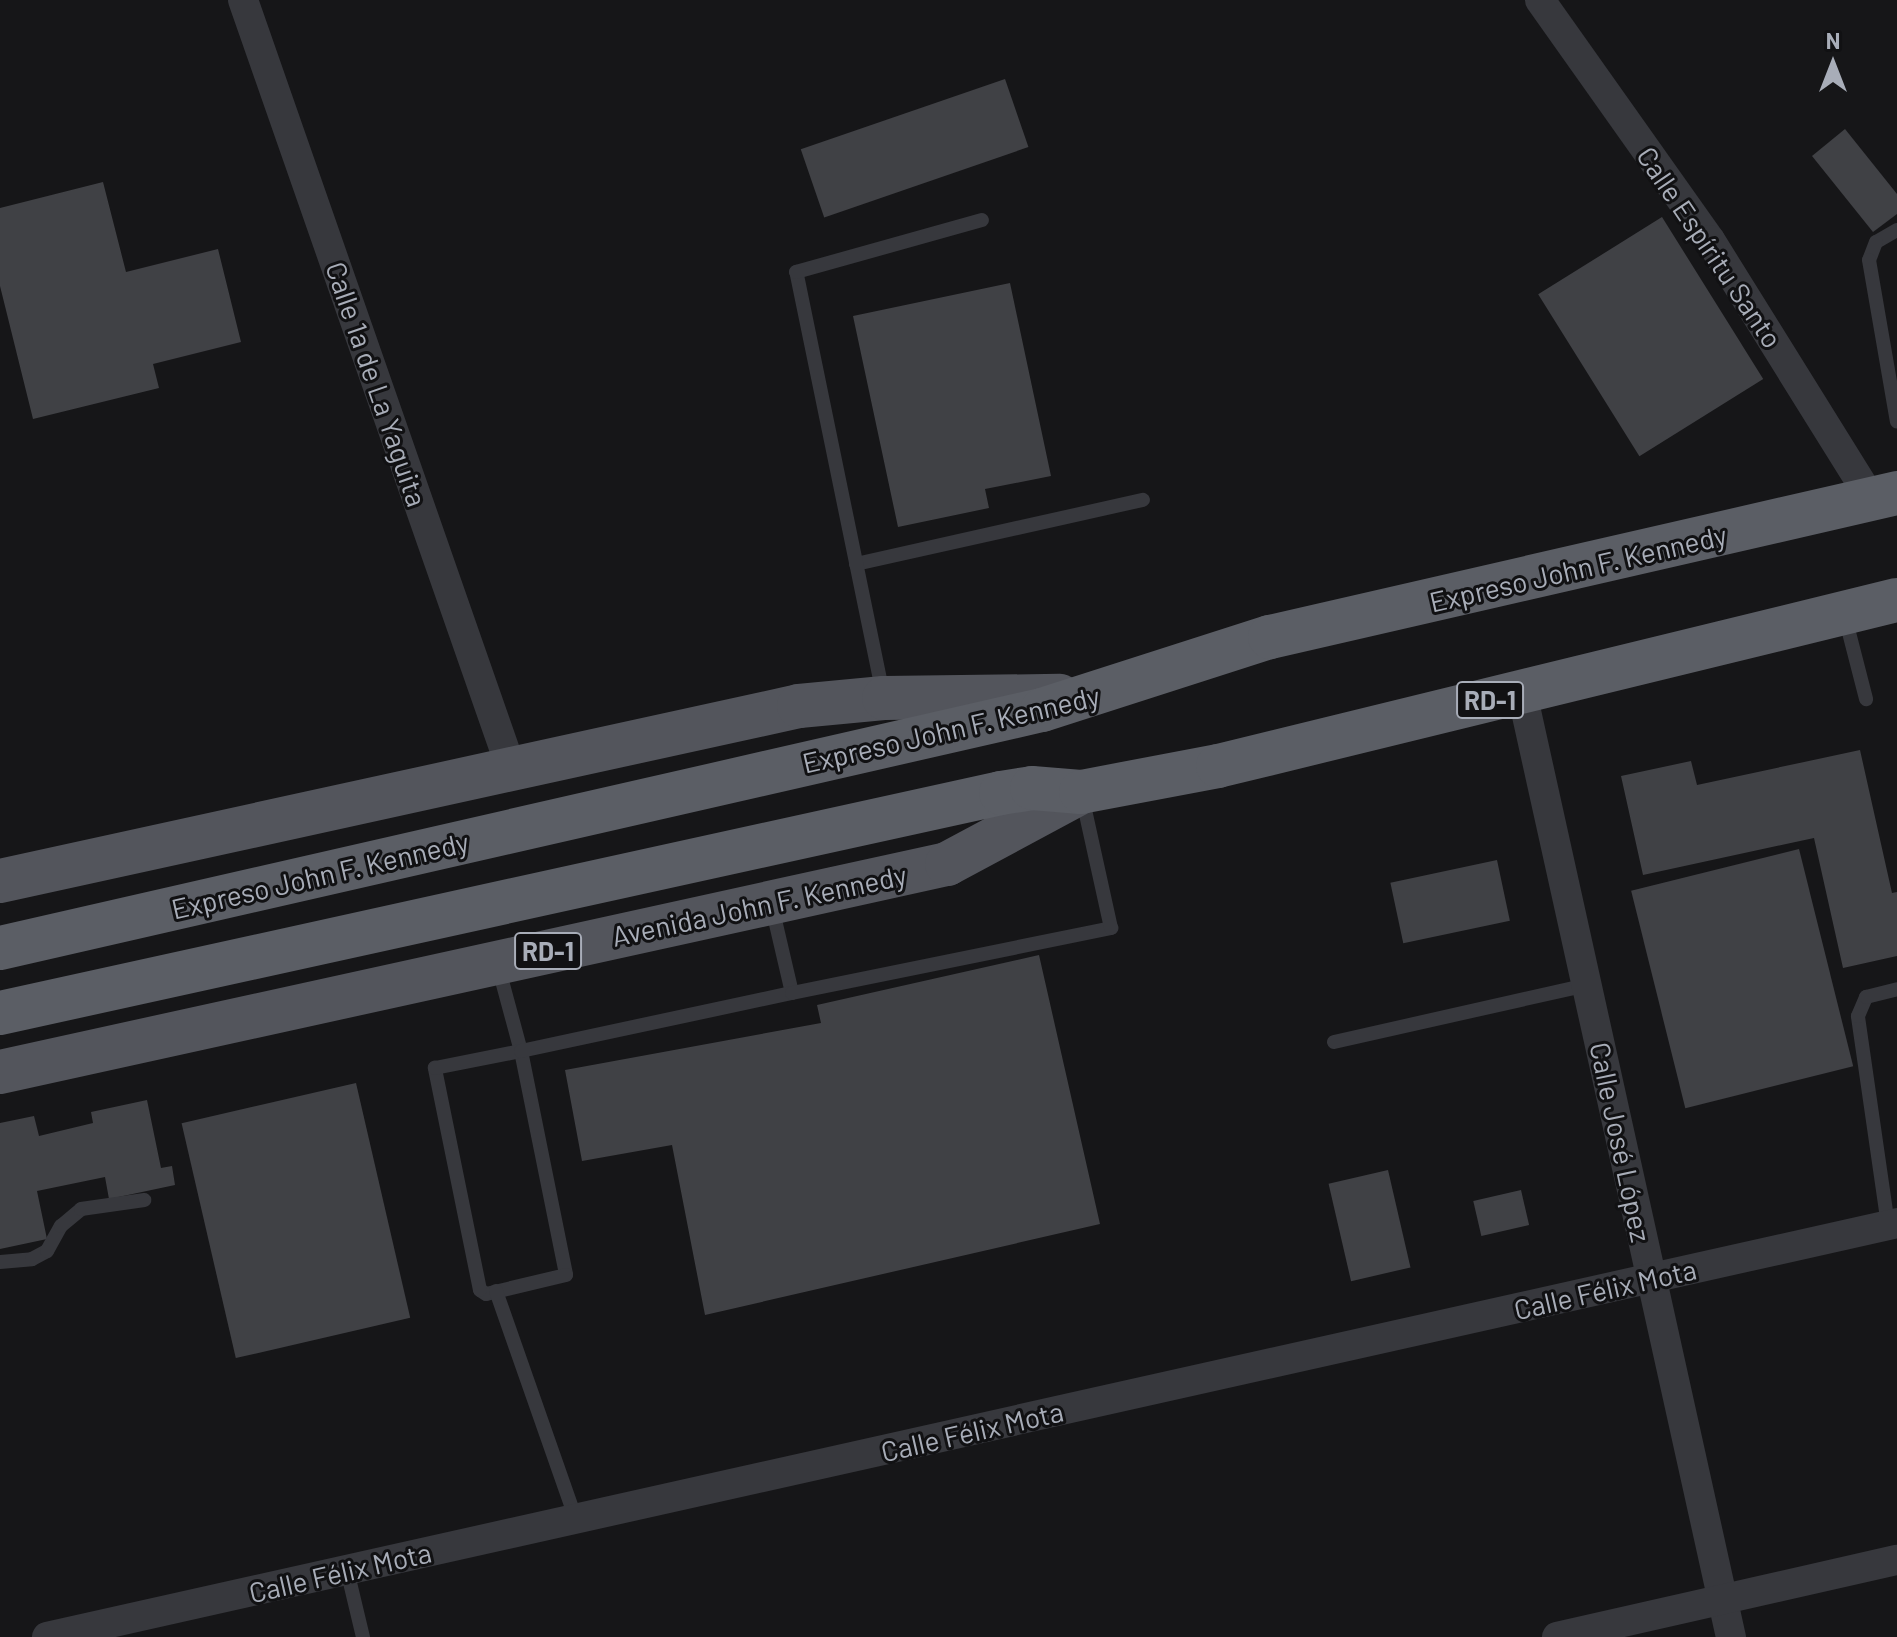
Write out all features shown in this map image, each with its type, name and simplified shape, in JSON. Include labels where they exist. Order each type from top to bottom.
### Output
[{"type":"highway","name":"Expreso John F. Kennedy","points":[[0,948],[1095,696],[1270,637],[1884,496]]},
{"type":"highway","name":"RD-1","points":[[0,1013],[978,798],[1032,788],[1081,792],[1218,766],[1897,600]]},
{"type":"main road","points":[[0,881],[799,706],[884,698],[1095,696]]},
{"type":"main road","name":"Avenida John F. Kennedy","points":[[0,1072],[947,864],[1081,792]]},
{"type":"street","name":"Calle 1a de La Yaguita","points":[[243,0],[511,768]]},
{"type":"street","name":"Calle Espíritu Santo","points":[[1540,0],[1710,240],[1884,496]]},
{"type":"street","name":"Calle José López","points":[[1522,693],[1725,1598],[1731,1637]]},
{"type":"street","name":"Calle Félix Mota","points":[[47,1637],[1892,1224]]},
{"type":"street","points":[[1557,1637],[1897,1560]]},
{"type":"lane","points":[[884,698],[796,272],[982,220]]},
{"type":"lane","points":[[1897,230],[1876,242],[1869,260],[1897,422]]},
{"type":"lane","points":[[856,564],[1143,500]]},
{"type":"lane","points":[[1844,612],[1866,699]]},
{"type":"lane","points":[[497,962],[521,1051],[566,1275],[496,1291],[480,1290],[435,1068],[521,1051],[792,993],[1111,928],[1081,792]]},
{"type":"lane","points":[[771,902],[792,993]]},
{"type":"lane","points":[[1334,1042],[1587,985]]},
{"type":"lane","points":[[1892,1224],[1858,1016],[1866,997],[1897,989]]},
{"type":"lane","points":[[0,1262],[47,1251],[61,1226],[81,1209],[144,1200]]},
{"type":"lane","points":[[496,1291],[576,1520]]},
{"type":"lane","points":[[347,1570],[363,1637]]},
{"type":"building","points":[[1005,79],[1028,147],[824,217],[801,149]]},
{"type":"building","points":[[1845,129],[1897,194],[1897,214],[1873,232],[1812,156]]},
{"type":"building","points":[[103,182],[126,272],[218,249],[241,342],[153,364],[159,388],[33,419],[0,286],[0,208]]},
{"type":"building","points":[[1662,217],[1763,379],[1639,456],[1538,294]]},
{"type":"building","points":[[1010,283],[1051,476],[985,489],[989,508],[898,527],[853,316]]},
{"type":"building","points":[[1860,750],[1892,893],[1897,892],[1897,956],[1843,968],[1814,838],[1643,875],[1621,776],[1691,761],[1697,785]]},
{"type":"building","points":[[1799,849],[1853,1066],[1685,1108],[1631,891]]},
{"type":"building","points":[[1497,860],[1510,921],[1403,943],[1390,883]]},
{"type":"building","points":[[1039,955],[1100,1224],[705,1315],[672,1145],[582,1161],[565,1070],[821,1023],[817,1005]]},
{"type":"building","points":[[356,1083],[410,1318],[236,1358],[182,1123]]},
{"type":"building","points":[[147,1100],[161,1168],[172,1166],[175,1185],[109,1199],[105,1177],[37,1191],[47,1239],[0,1249],[0,1123],[34,1116],[39,1136],[93,1123],[91,1112]]},
{"type":"building","points":[[1388,1170],[1410,1267],[1351,1281],[1329,1184]]},
{"type":"building","points":[[1521,1190],[1529,1225],[1481,1236],[1473,1201]]}]
